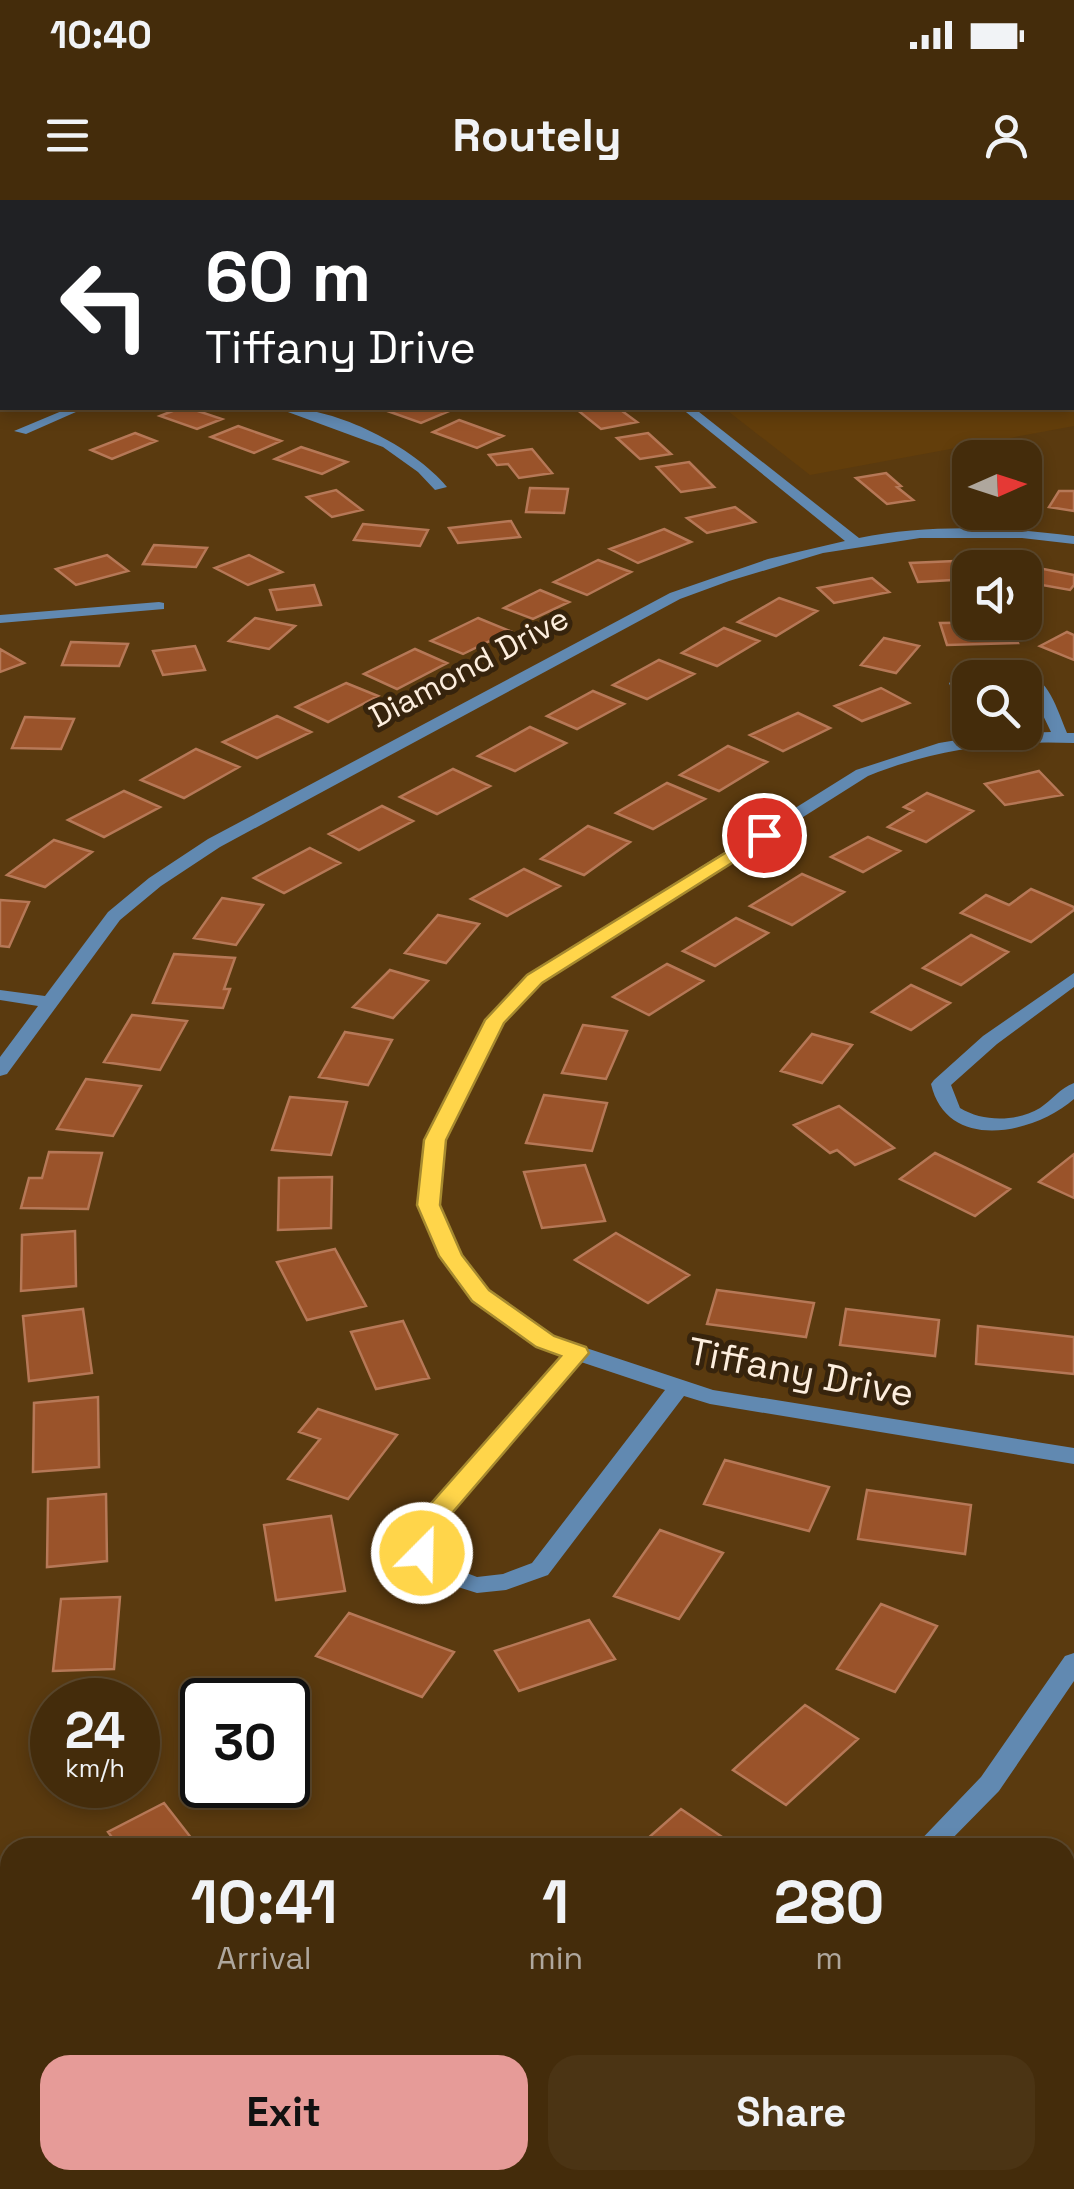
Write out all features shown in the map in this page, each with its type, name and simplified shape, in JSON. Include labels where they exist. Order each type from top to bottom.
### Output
[{"type":"street","points":[[22,431],[74,410]]},
{"type":"street","points":[[289,410],[392,443],[418,460],[440,487]]},
{"type":"street","points":[[690,410],[855,542]]},
{"type":"street","name":"Diamond Drive","points":[[3,1060],[114,916],[154,882],[214,843],[675,596],[751,566],[916,532],[1020,531],[1074,540]]},
{"type":"street","points":[[0,619],[159,606]]},
{"type":"street","points":[[1042,693],[1068,738]]},
{"type":"street","name":"Tiffany Drive","points":[[1042,737],[1068,738]]},
{"type":"street","name":"Tiffany Drive","points":[[952,743],[862,773],[534,979],[495,1020],[435,1140],[428,1205],[451,1256],[481,1295],[545,1342],[710,1397],[1074,1456]]},
{"type":"street","points":[[1074,978],[990,1040],[941,1084],[942,1100],[953,1115],[986,1125],[1023,1121],[1047,1112],[1074,1089]]},
{"type":"street","points":[[0,995],[47,1002]]},
{"type":"street","points":[[577,1353],[428,1523],[422,1553],[442,1574],[467,1586],[506,1584],[540,1569],[679,1387]]},
{"type":"street","points":[[936,1838],[990,1784],[1074,1662]]},
{"type":"shaded area","points":[[727,410],[1074,410],[1074,426],[999,440],[952,440],[952,449],[810,475]]},
{"type":"building","points":[[175,410],[195,410],[222,419],[197,429],[160,416]]},
{"type":"building","points":[[385,410],[447,412],[421,423]]},
{"type":"building","points":[[577,410],[621,410],[637,422],[601,429]]},
{"type":"building","points":[[459,420],[503,436],[477,448],[433,432]]},
{"type":"building","points":[[238,426],[281,441],[254,453],[211,437]]},
{"type":"building","points":[[135,433],[156,441],[112,459],[91,450]]},
{"type":"building","points":[[648,433],[671,454],[640,459],[617,438]]},
{"type":"building","points":[[301,447],[347,462],[322,474],[275,459]]},
{"type":"building","points":[[532,449],[552,473],[519,478],[508,464],[497,465],[489,455]]},
{"type":"building","points":[[689,462],[714,487],[681,492],[657,467]]},
{"type":"building","points":[[886,473],[913,500],[887,504],[856,478]]},
{"type":"building","points":[[530,488],[568,489],[564,513],[526,512]]},
{"type":"building","points":[[336,490],[362,510],[332,517],[307,497]]},
{"type":"building","points":[[1059,491],[1074,491],[1074,511],[1049,507]]},
{"type":"building","points":[[735,507],[755,522],[707,533],[687,518]]},
{"type":"building","points":[[511,521],[520,537],[458,543],[449,528]]},
{"type":"building","points":[[363,524],[428,530],[420,546],[354,540]]},
{"type":"building","points":[[664,529],[691,542],[638,563],[610,549]]},
{"type":"building","points":[[154,545],[207,548],[196,567],[143,564]]},
{"type":"building","points":[[107,555],[128,571],[76,585],[56,569]]},
{"type":"building","points":[[249,555],[282,572],[248,585],[215,568]]},
{"type":"building","points":[[598,560],[631,572],[587,595],[554,582]]},
{"type":"building","points":[[952,561],[952,580],[918,582],[910,563]]},
{"type":"building","points":[[1042,569],[1074,575],[1070,590],[1042,585]]},
{"type":"building","points":[[872,578],[889,592],[834,603],[818,588]]},
{"type":"building","points":[[314,585],[321,605],[277,610],[270,590]]},
{"type":"building","points":[[540,590],[569,602],[533,619],[504,608]]},
{"type":"building","points":[[779,598],[817,611],[776,636],[738,622]]},
{"type":"building","points":[[255,618],[295,626],[269,649],[229,641]]},
{"type":"building","points":[[478,618],[510,631],[463,654],[431,641]]},
{"type":"building","points":[[940,623],[952,623],[952,640],[1018,643],[947,645]]},
{"type":"building","points":[[724,628],[759,641],[717,666],[682,653]]},
{"type":"building","points":[[1067,632],[1074,635],[1074,660],[1040,646]]},
{"type":"building","points":[[884,638],[919,646],[896,673],[861,665]]},
{"type":"building","points":[[71,642],[128,644],[119,666],[62,665]]},
{"type":"building","points":[[195,646],[205,670],[163,675],[153,651]]},
{"type":"building","points":[[0,649],[24,663],[0,672]]},
{"type":"building","points":[[415,649],[447,663],[397,689],[364,674]]},
{"type":"building","points":[[659,660],[694,674],[647,699],[613,685]]},
{"type":"building","points":[[346,683],[378,696],[328,722],[296,707]]},
{"type":"building","points":[[881,688],[909,703],[862,721],[835,706]]},
{"type":"building","points":[[593,691],[624,704],[577,729],[547,716]]},
{"type":"building","points":[[798,713],[830,728],[783,751],[750,735]]},
{"type":"building","points":[[277,716],[311,732],[257,758],[223,742]]},
{"type":"building","points":[[25,717],[74,719],[61,749],[12,748]]},
{"type":"building","points":[[530,727],[566,743],[515,771],[478,756]]},
{"type":"building","points":[[728,746],[767,762],[719,791],[680,775]]},
{"type":"building","points":[[196,749],[239,767],[184,798],[141,780]]},
{"type":"building","points":[[453,769],[490,786],[437,814],[400,797]]},
{"type":"building","points":[[1039,771],[1062,795],[1005,805],[985,784]]},
{"type":"building","points":[[667,783],[705,799],[653,829],[616,813]]},
{"type":"building","points":[[124,791],[160,807],[104,837],[68,820]]},
{"type":"building","points":[[927,793],[973,811],[926,842],[888,827],[913,811],[904,807]]},
{"type":"building","points":[[382,806],[413,821],[359,850],[329,834]]},
{"type":"building","points":[[588,826],[630,842],[584,875],[541,859]]},
{"type":"building","points":[[868,837],[900,851],[863,872],[831,857]]},
{"type":"building","points":[[54,840],[92,852],[45,887],[7,875]]},
{"type":"building","points":[[310,848],[340,863],[284,893],[254,878]]},
{"type":"building","points":[[524,869],[560,886],[507,916],[471,899]]},
{"type":"building","points":[[802,874],[844,892],[792,925],[750,906]]},
{"type":"building","points":[[1031,889],[1074,910],[1031,942],[961,913],[986,895],[1009,905]]},
{"type":"building","points":[[222,898],[263,905],[236,945],[194,938]]},
{"type":"building","points":[[0,900],[29,902],[9,947],[0,946]]},
{"type":"building","points":[[438,915],[479,924],[446,963],[405,953]]},
{"type":"building","points":[[736,918],[768,933],[715,966],[683,951]]},
{"type":"building","points":[[971,935],[1008,952],[961,985],[923,968]]},
{"type":"building","points":[[174,954],[235,958],[224,989],[230,989],[223,1008],[153,1003]]},
{"type":"building","points":[[667,964],[703,981],[649,1015],[613,997]]},
{"type":"building","points":[[390,970],[428,981],[393,1018],[353,1007]]},
{"type":"building","points":[[911,985],[950,1003],[911,1030],[872,1012]]},
{"type":"building","points":[[132,1015],[187,1021],[160,1070],[104,1062]]},
{"type":"building","points":[[583,1025],[627,1031],[606,1079],[562,1073]]},
{"type":"building","points":[[345,1032],[392,1040],[368,1085],[319,1077]]},
{"type":"building","points":[[812,1034],[852,1045],[822,1083],[781,1071]]},
{"type":"building","points":[[86,1079],[141,1086],[113,1136],[57,1129]]},
{"type":"building","points":[[544,1095],[607,1103],[592,1151],[526,1143]]},
{"type":"building","points":[[290,1097],[347,1102],[331,1155],[272,1150]]},
{"type":"building","points":[[839,1106],[894,1148],[855,1165],[837,1150],[830,1153],[794,1125]]},
{"type":"building","points":[[49,1152],[102,1153],[88,1209],[21,1208],[29,1178],[42,1178]]},
{"type":"building","points":[[935,1153],[1010,1189],[975,1216],[900,1179]]},
{"type":"building","points":[[1074,1154],[1074,1198],[1039,1182]]},
{"type":"building","points":[[585,1165],[605,1221],[542,1228],[524,1172]]},
{"type":"building","points":[[332,1177],[331,1228],[278,1230],[279,1178]]},
{"type":"building","points":[[75,1231],[76,1286],[21,1291],[22,1235]]},
{"type":"building","points":[[616,1233],[689,1275],[648,1303],[575,1260]]},
{"type":"building","points":[[335,1249],[366,1306],[307,1320],[277,1262]]},
{"type":"building","points":[[717,1290],[814,1303],[806,1337],[707,1324]]},
{"type":"building","points":[[83,1309],[92,1373],[29,1381],[23,1316]]},
{"type":"building","points":[[846,1309],[939,1320],[935,1356],[840,1345]]},
{"type":"building","points":[[403,1321],[429,1378],[376,1389],[351,1332]]},
{"type":"building","points":[[978,1326],[1074,1337],[1074,1374],[976,1364]]},
{"type":"building","points":[[98,1397],[99,1467],[33,1472],[34,1403]]},
{"type":"building","points":[[318,1409],[397,1435],[348,1499],[288,1479],[320,1439],[299,1432]]},
{"type":"building","points":[[725,1460],[829,1487],[809,1531],[704,1504]]},
{"type":"building","points":[[867,1490],[971,1505],[965,1554],[858,1539]]},
{"type":"building","points":[[106,1494],[107,1561],[47,1567],[48,1499]]},
{"type":"building","points":[[331,1516],[345,1591],[276,1600],[264,1525]]},
{"type":"building","points":[[660,1530],[723,1553],[679,1619],[614,1596]]},
{"type":"building","points":[[120,1597],[114,1669],[53,1671],[61,1599]]},
{"type":"building","points":[[881,1604],[937,1626],[895,1692],[837,1669]]},
{"type":"building","points":[[349,1613],[454,1652],[422,1697],[316,1656]]},
{"type":"building","points":[[589,1620],[615,1659],[519,1691],[495,1651]]},
{"type":"building","points":[[805,1705],[858,1739],[786,1805],[733,1770]]},
{"type":"building","points":[[164,1803],[191,1838],[112,1838],[108,1832]]},
{"type":"building","points":[[681,1809],[724,1838],[648,1838]]},
{"type":"route","points":[[422,1553],[428,1523],[577,1353],[545,1342],[512,1319],[481,1295],[451,1256],[428,1205],[435,1140],[495,1020],[534,979],[764,835]]}]
